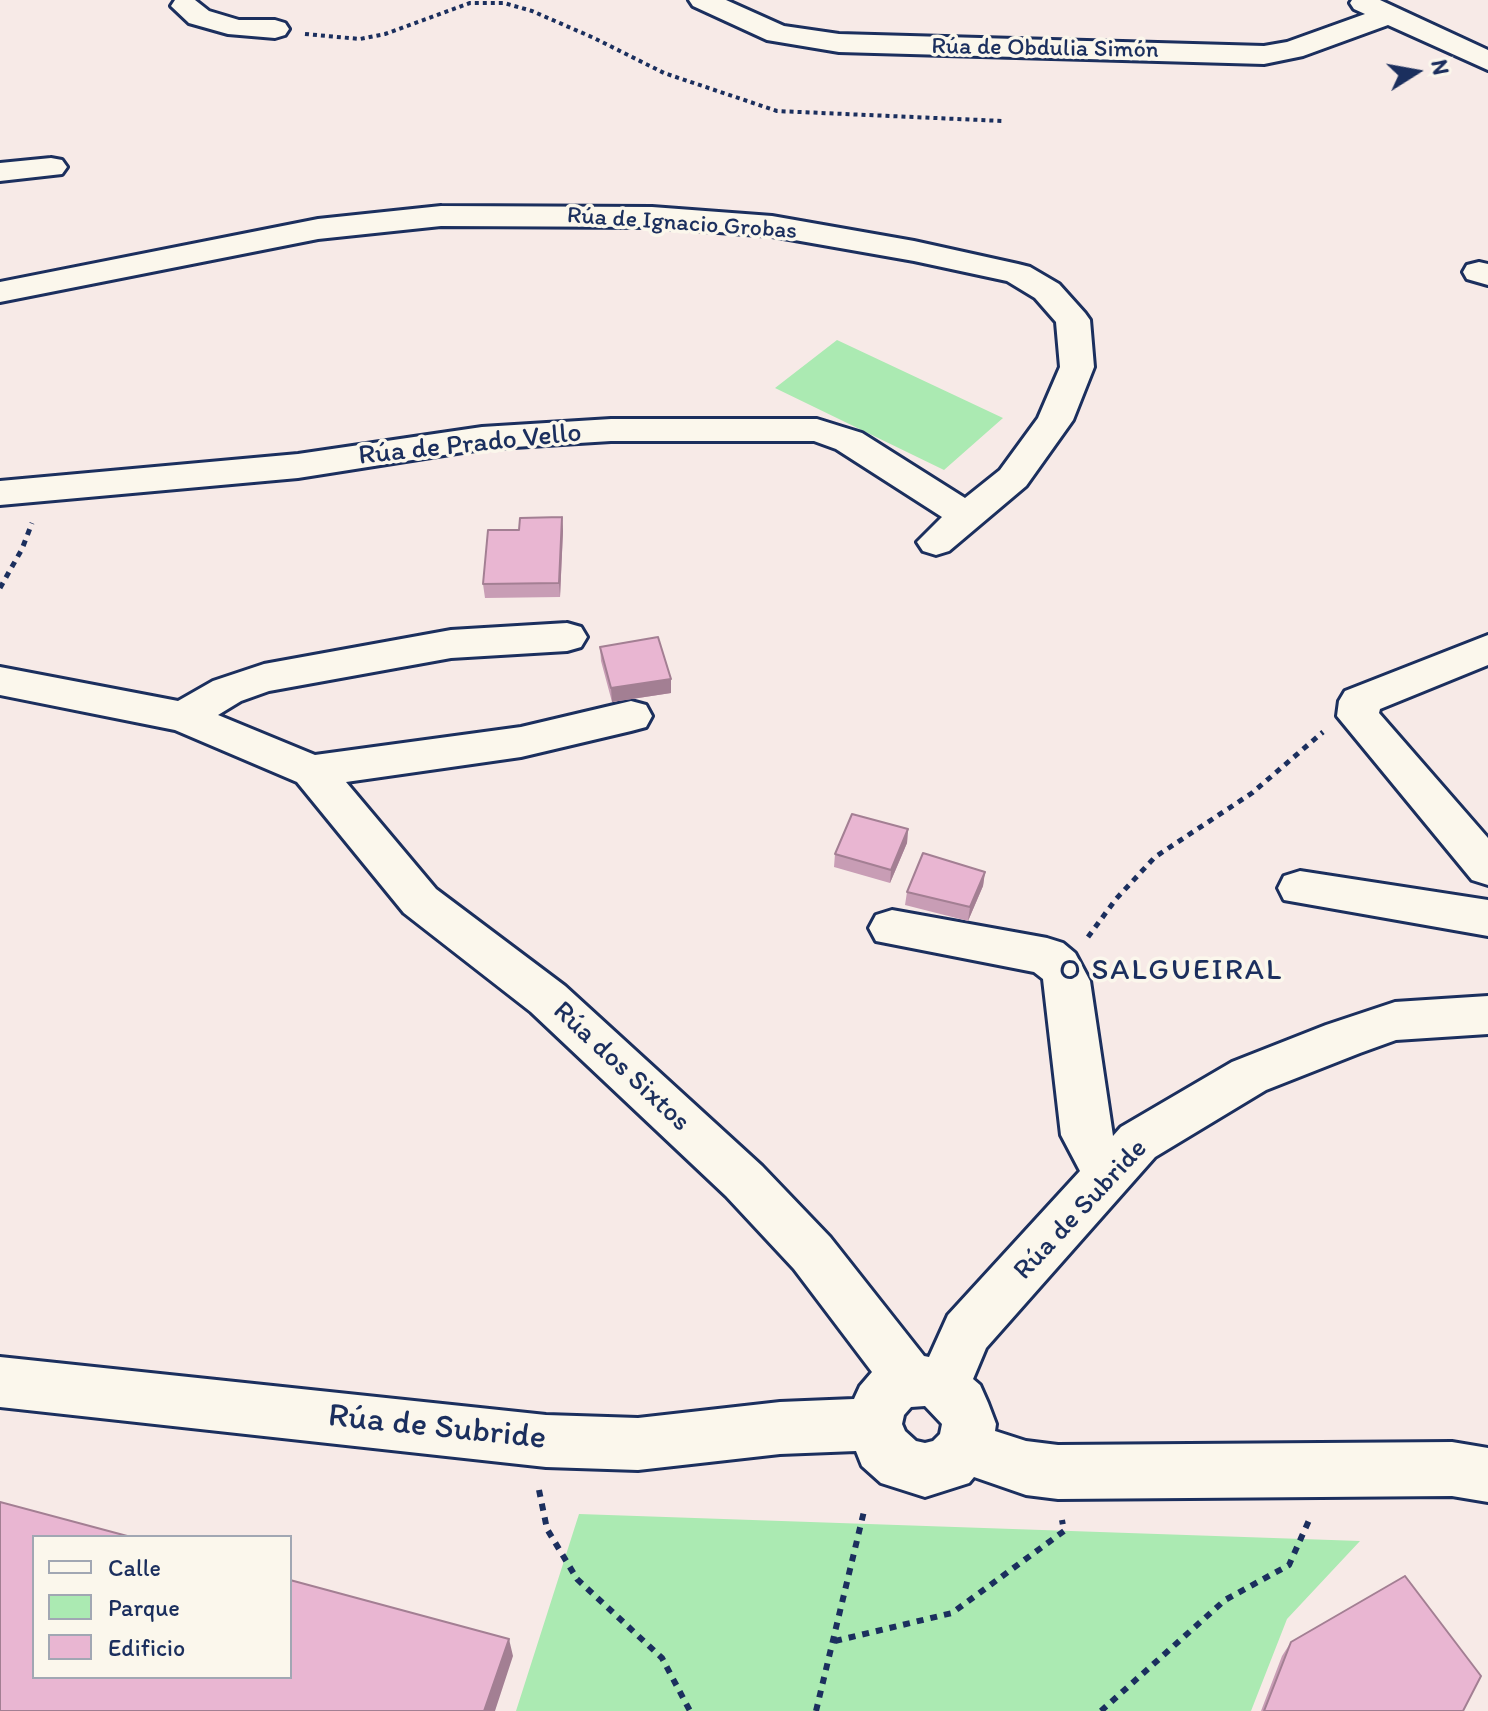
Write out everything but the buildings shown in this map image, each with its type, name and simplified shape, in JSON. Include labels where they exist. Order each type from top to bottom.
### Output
[{"type":"street","name":"Rúa de Obdulia Simón","points":[[703,0],[777,34],[824,42],[1264,55],[1293,50],[1367,4]]},
{"type":"street","points":[[180,2],[199,17],[238,28],[275,29]]},
{"type":"street","points":[[1367,4],[1488,61]]},
{"type":"street","points":[[0,172],[51,167]]},
{"type":"street","name":"Rúa de Ignacio Grobas","points":[[0,292],[318,229],[441,216],[652,217],[772,226],[1018,274],[1047,291],[1073,320],[1077,367],[1055,420],[1013,478],[936,542]]},
{"type":"street","name":"Rúa de Prado Vello","points":[[0,493],[298,466],[482,438],[611,430],[817,430],[849,441],[966,516]]},
{"type":"street","points":[[183,717],[227,691],[264,678],[451,644],[567,637]]},
{"type":"street","points":[[1488,649],[1360,701],[1358,716],[1488,868]]},
{"type":"street","name":"Rúa dos Sixtos","points":[[0,681],[183,717],[312,771],[420,901],[548,999],[744,1181],[927,1384]]},
{"type":"street","points":[[312,771],[521,742],[631,716]]},
{"type":"street","points":[[1300,888],[1488,918]]},
{"type":"street","points":[[892,928],[1047,956],[1059,966],[1067,981],[1086,1135],[1109,1175]]},
{"type":"street","name":"Rúa de Subride","points":[[927,1384],[967,1332],[1138,1142],[1249,1076],[1395,1021],[1488,1015]]},
{"type":"street","name":"Rúa de Subride","points":[[0,1382],[546,1441],[638,1444],[780,1428],[875,1424]]},
{"type":"street","points":[[927,1384],[961,1403],[969,1424],[965,1447],[949,1464],[925,1470],[901,1464],[882,1447],[875,1424],[879,1404],[892,1389],[927,1384]]},
{"type":"street","points":[[965,1447],[1026,1468],[1058,1472],[1452,1469],[1488,1475]]},
{"type":"path","points":[[275,29],[360,39],[385,34],[470,3],[504,3],[532,11],[594,38],[664,73],[777,111],[1003,121]]},
{"type":"path","points":[[0,588],[22,549],[46,489]]},
{"type":"path","points":[[1059,966],[1076,961],[1083,944],[1116,899],[1155,857],[1252,793],[1302,747],[1359,706]]},
{"type":"path","points":[[539,1490],[547,1529],[577,1579],[662,1658],[690,1711]]},
{"type":"path","points":[[816,1711],[865,1507]]},
{"type":"path","points":[[835,1641],[952,1613],[1064,1531],[1061,1511]]},
{"type":"path","points":[[1101,1711],[1225,1600],[1289,1565],[1311,1517]]},
{"type":"green space","points":[[837,340],[1003,418],[944,470],[775,388]]},
{"type":"green space","points":[[579,1514],[1360,1541],[1287,1619],[1251,1711],[516,1711]]},
{"type":"district","name":"O SALGUEIRAL","points":[[1171,971]]}]
